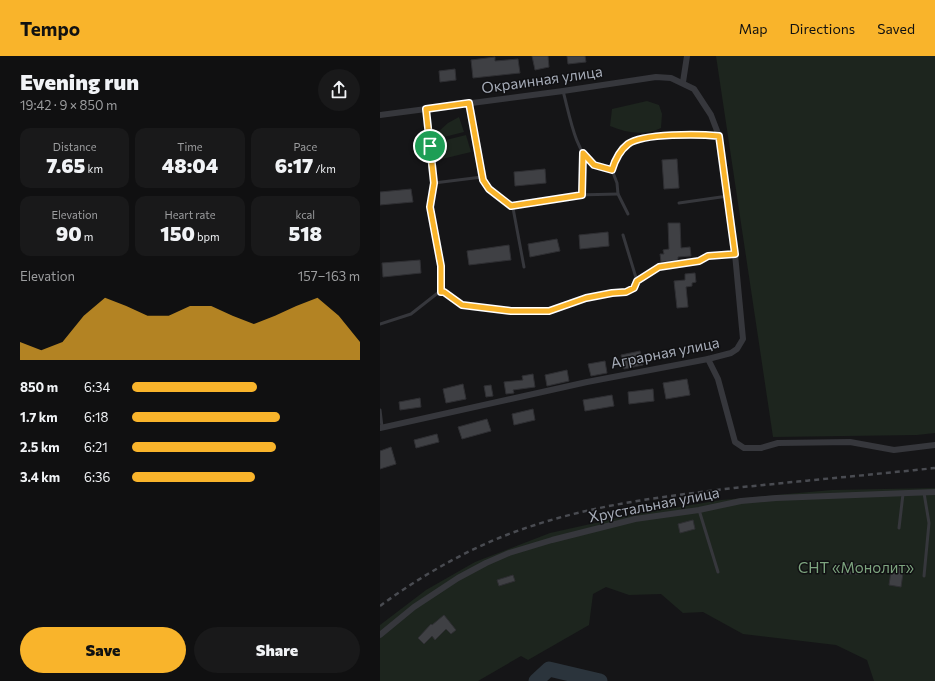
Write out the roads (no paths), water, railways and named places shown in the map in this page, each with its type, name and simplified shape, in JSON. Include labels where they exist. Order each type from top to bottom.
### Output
[{"type":"street","points":[[683,82],[687,56]]},
{"type":"street","name":"Окраинная улица","points":[[380,115],[656,77],[671,78],[683,82],[694,89]]},
{"type":"street","name":"Аграрная улица","points":[[381,428],[587,382],[708,359],[731,353],[737,349],[743,339],[735,254],[719,136],[712,115],[694,89]]},
{"type":"street","points":[[708,359],[718,379],[735,442],[744,448],[761,448],[778,443],[850,442],[894,450],[935,445]]},
{"type":"street","name":"Хрустальная улица","points":[[380,635],[414,607],[458,578],[486,563],[552,540],[635,518],[698,510],[741,501],[776,498],[935,492]]},
{"type":"lane","points":[[563,91],[579,146],[583,153],[594,165],[612,170]]},
{"type":"lane","points":[[469,103],[482,177],[489,189],[513,208],[524,267]]},
{"type":"lane","points":[[426,109],[434,183],[430,207],[441,266],[441,292]]},
{"type":"lane","points":[[628,214],[618,194],[617,183],[612,170],[621,150],[629,143],[637,140],[686,135],[719,136]]},
{"type":"lane","points":[[582,195],[583,153]]},
{"type":"lane","points":[[434,183],[482,177]]},
{"type":"lane","points":[[511,206],[582,195],[618,194]]},
{"type":"lane","points":[[680,203],[728,196]]},
{"type":"lane","points":[[623,235],[637,281]]},
{"type":"lane","points":[[441,292],[444,292],[462,305],[533,312],[549,311],[586,298],[626,292],[634,288],[637,281],[659,267],[699,261],[708,256],[735,254]]},
{"type":"lane","points":[[380,324],[411,314],[441,292]]},
{"type":"lane","points":[[380,410],[381,428]]},
{"type":"lane","points":[[924,493],[929,523],[924,576]]},
{"type":"lane","points":[[899,528],[903,494]]},
{"type":"lane","points":[[698,510],[718,572]]},
{"type":"waterway","points":[[536,681],[549,669],[600,681]]},
{"type":"railway","points":[[380,606],[416,581],[474,549],[514,532],[584,511],[709,491],[935,468]]},
{"type":"park label","name":"СНТ «Монолит»","points":[[856,568]]}]
